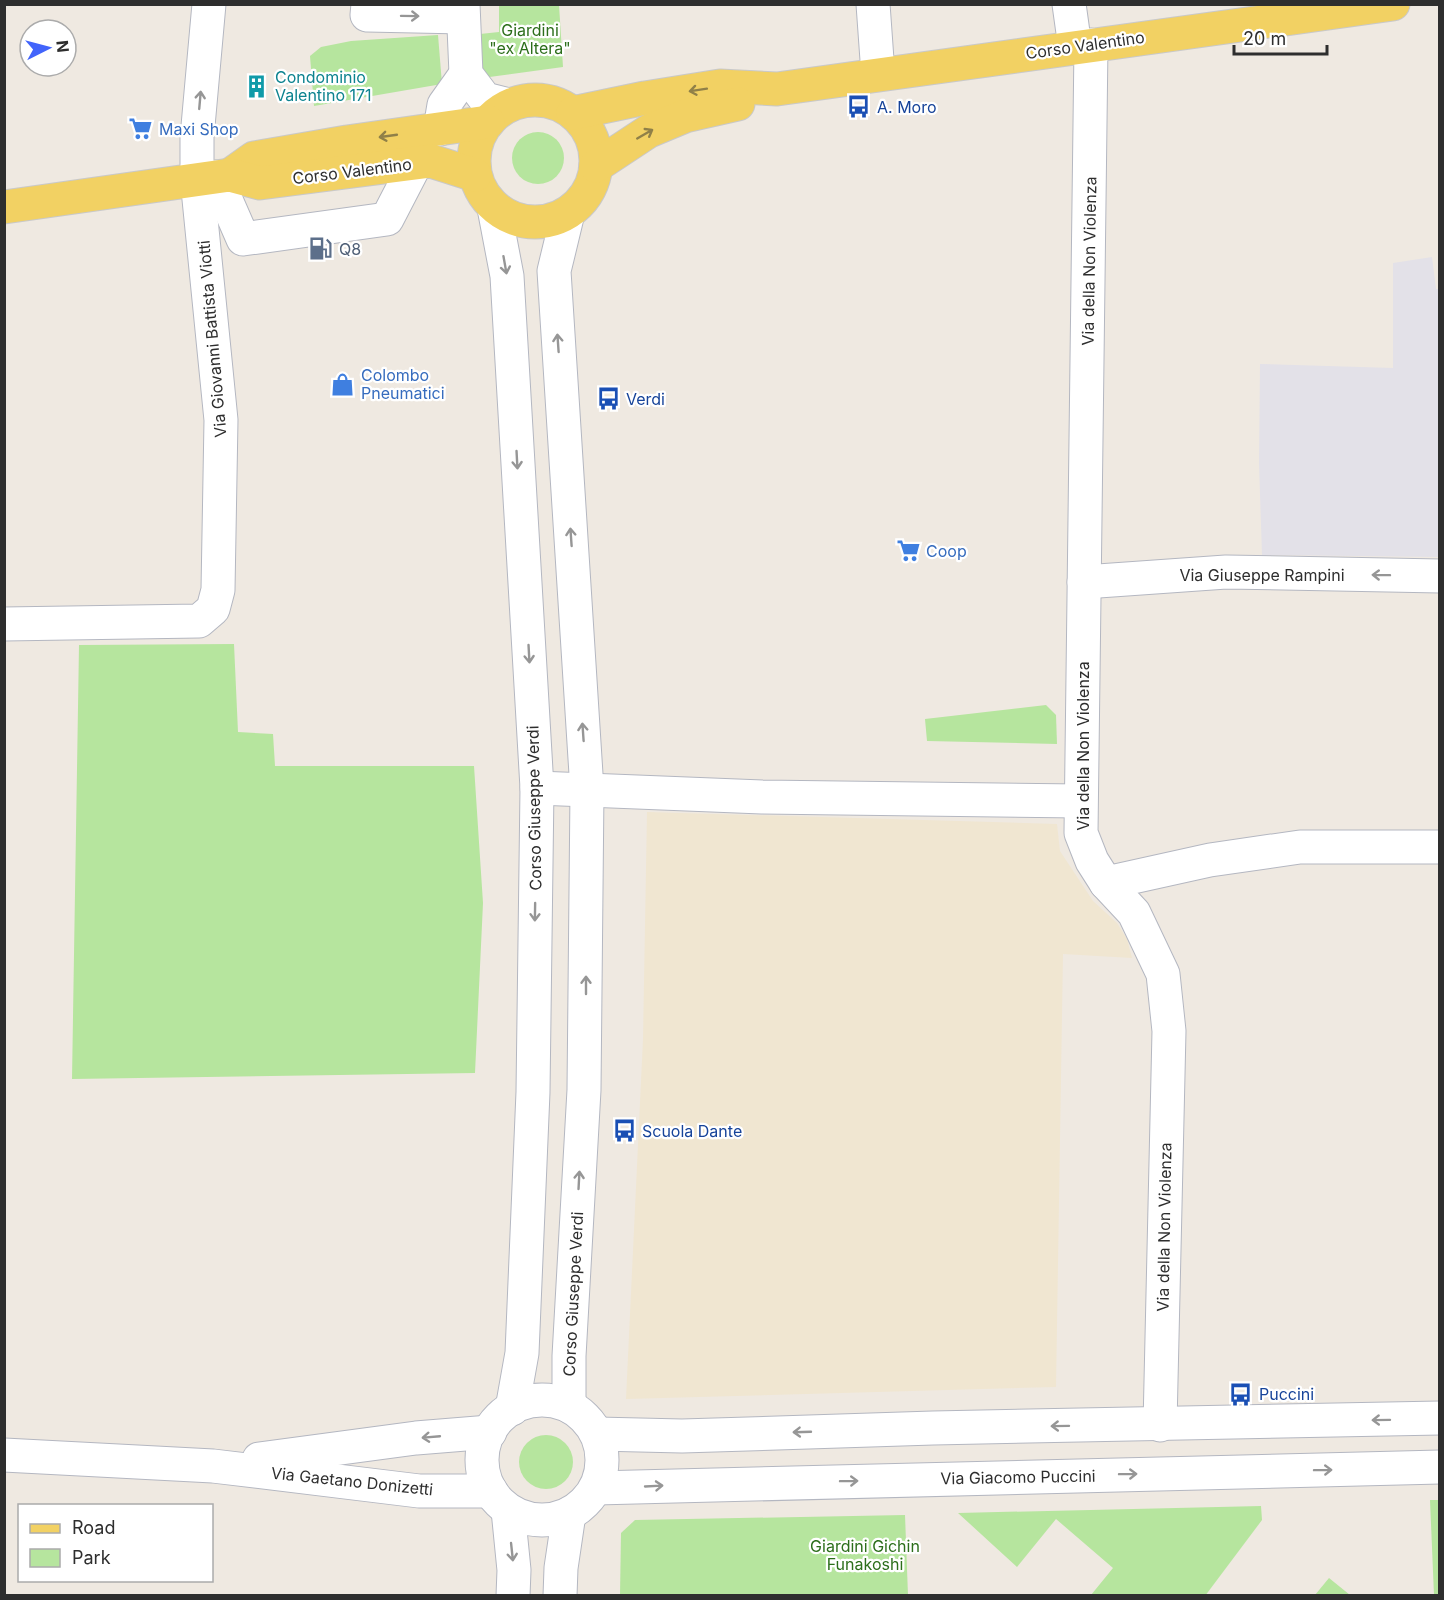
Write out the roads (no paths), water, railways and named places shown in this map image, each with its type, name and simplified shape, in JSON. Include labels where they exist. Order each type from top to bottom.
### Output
[{"type":"main road","name":"Corso Valentino","points":[[214,177],[254,158],[440,129],[498,114],[525,101],[542,100],[573,113],[645,98],[720,87],[777,89],[1393,4]]},
{"type":"main road","name":"Corso Valentino","points":[[596,166],[649,131],[685,116],[737,104],[777,89]]},
{"type":"main road","points":[[498,114],[478,138],[474,156],[475,175],[482,193],[494,208],[511,218],[530,223],[550,221],[568,213],[587,192],[596,166],[594,146],[586,128],[573,113]]},
{"type":"main road","name":"Corso Valentino","points":[[4,207],[214,177],[260,183],[416,163],[431,162],[475,175]]},
{"type":"street","name":"Via Giovanni Battista Viotti","points":[[4,624],[199,621],[213,609],[218,590],[221,420],[214,177],[197,137],[209,4]]},
{"type":"street","points":[[368,4],[367,15],[463,11],[466,74],[444,105],[440,129]]},
{"type":"street","points":[[873,4],[878,74]]},
{"type":"street","name":"Via della Non Violenza","points":[[1069,4],[1083,46],[1084,582],[1081,833],[1092,861],[1106,883],[1134,913],[1163,974],[1169,1031],[1160,1425]]},
{"type":"street","name":"Corso Valentino","points":[[466,74],[498,114]]},
{"type":"street","points":[[214,177],[243,239],[387,219],[416,163]]},
{"type":"street","name":"Corso Giuseppe Verdi","points":[[494,208],[507,276],[537,788],[530,1161],[522,1353],[501,1420]]},
{"type":"street","name":"Corso Giuseppe Verdi","points":[[568,213],[554,271],[587,790],[584,1089],[569,1356],[569,1406]]},
{"type":"street","name":"Via Giuseppe Rampini","points":[[1084,582],[1226,572],[1440,576]]},
{"type":"street","points":[[537,788],[762,797],[1080,801]]},
{"type":"street","points":[[1106,883],[1210,860],[1300,847],[1403,845],[1440,847]]},
{"type":"street","points":[[500,1500],[523,1517],[538,1520],[554,1519],[569,1514],[584,1503],[596,1488],[602,1471],[602,1452],[597,1434],[585,1418],[569,1406],[549,1400],[530,1401],[501,1420],[483,1451],[483,1472],[500,1500],[514,1570],[513,1596]]},
{"type":"street","points":[[597,1434],[682,1436],[933,1428],[1440,1418]]},
{"type":"street","name":"Via Gaetano Donizetti","points":[[213,1466],[416,1438],[501,1420]]},
{"type":"street","name":"Via Gaetano Donizetti","points":[[4,1455],[213,1466],[500,1500]]},
{"type":"street","name":"Via Giacomo Puccini","points":[[596,1488],[1440,1467]]},
{"type":"street","points":[[560,1596],[561,1568],[569,1514]]},
{"type":"place","name":"Condominio Valentino 171","points":[[257,86]]},
{"type":"place","name":"A. Moro","points":[[859,107]]},
{"type":"place","name":"Maxi Shop","points":[[141,129]]},
{"type":"place","name":"Q8","points":[[321,249]]},
{"type":"place","name":"Colombo Pneumatici","points":[[343,384]]},
{"type":"place","name":"Verdi","points":[[608,399]]},
{"type":"place","name":"Coop","points":[[908,551]]},
{"type":"place","name":"Scuola Dante","points":[[624,1131]]},
{"type":"place","name":"Puccini","points":[[1241,1394]]},
{"type":"park label","name":"Giardini \"ex Altera\"","points":[[530,39]]},
{"type":"park label","name":"Giardini Gichin Funakoshi","points":[[865,1555]]}]
